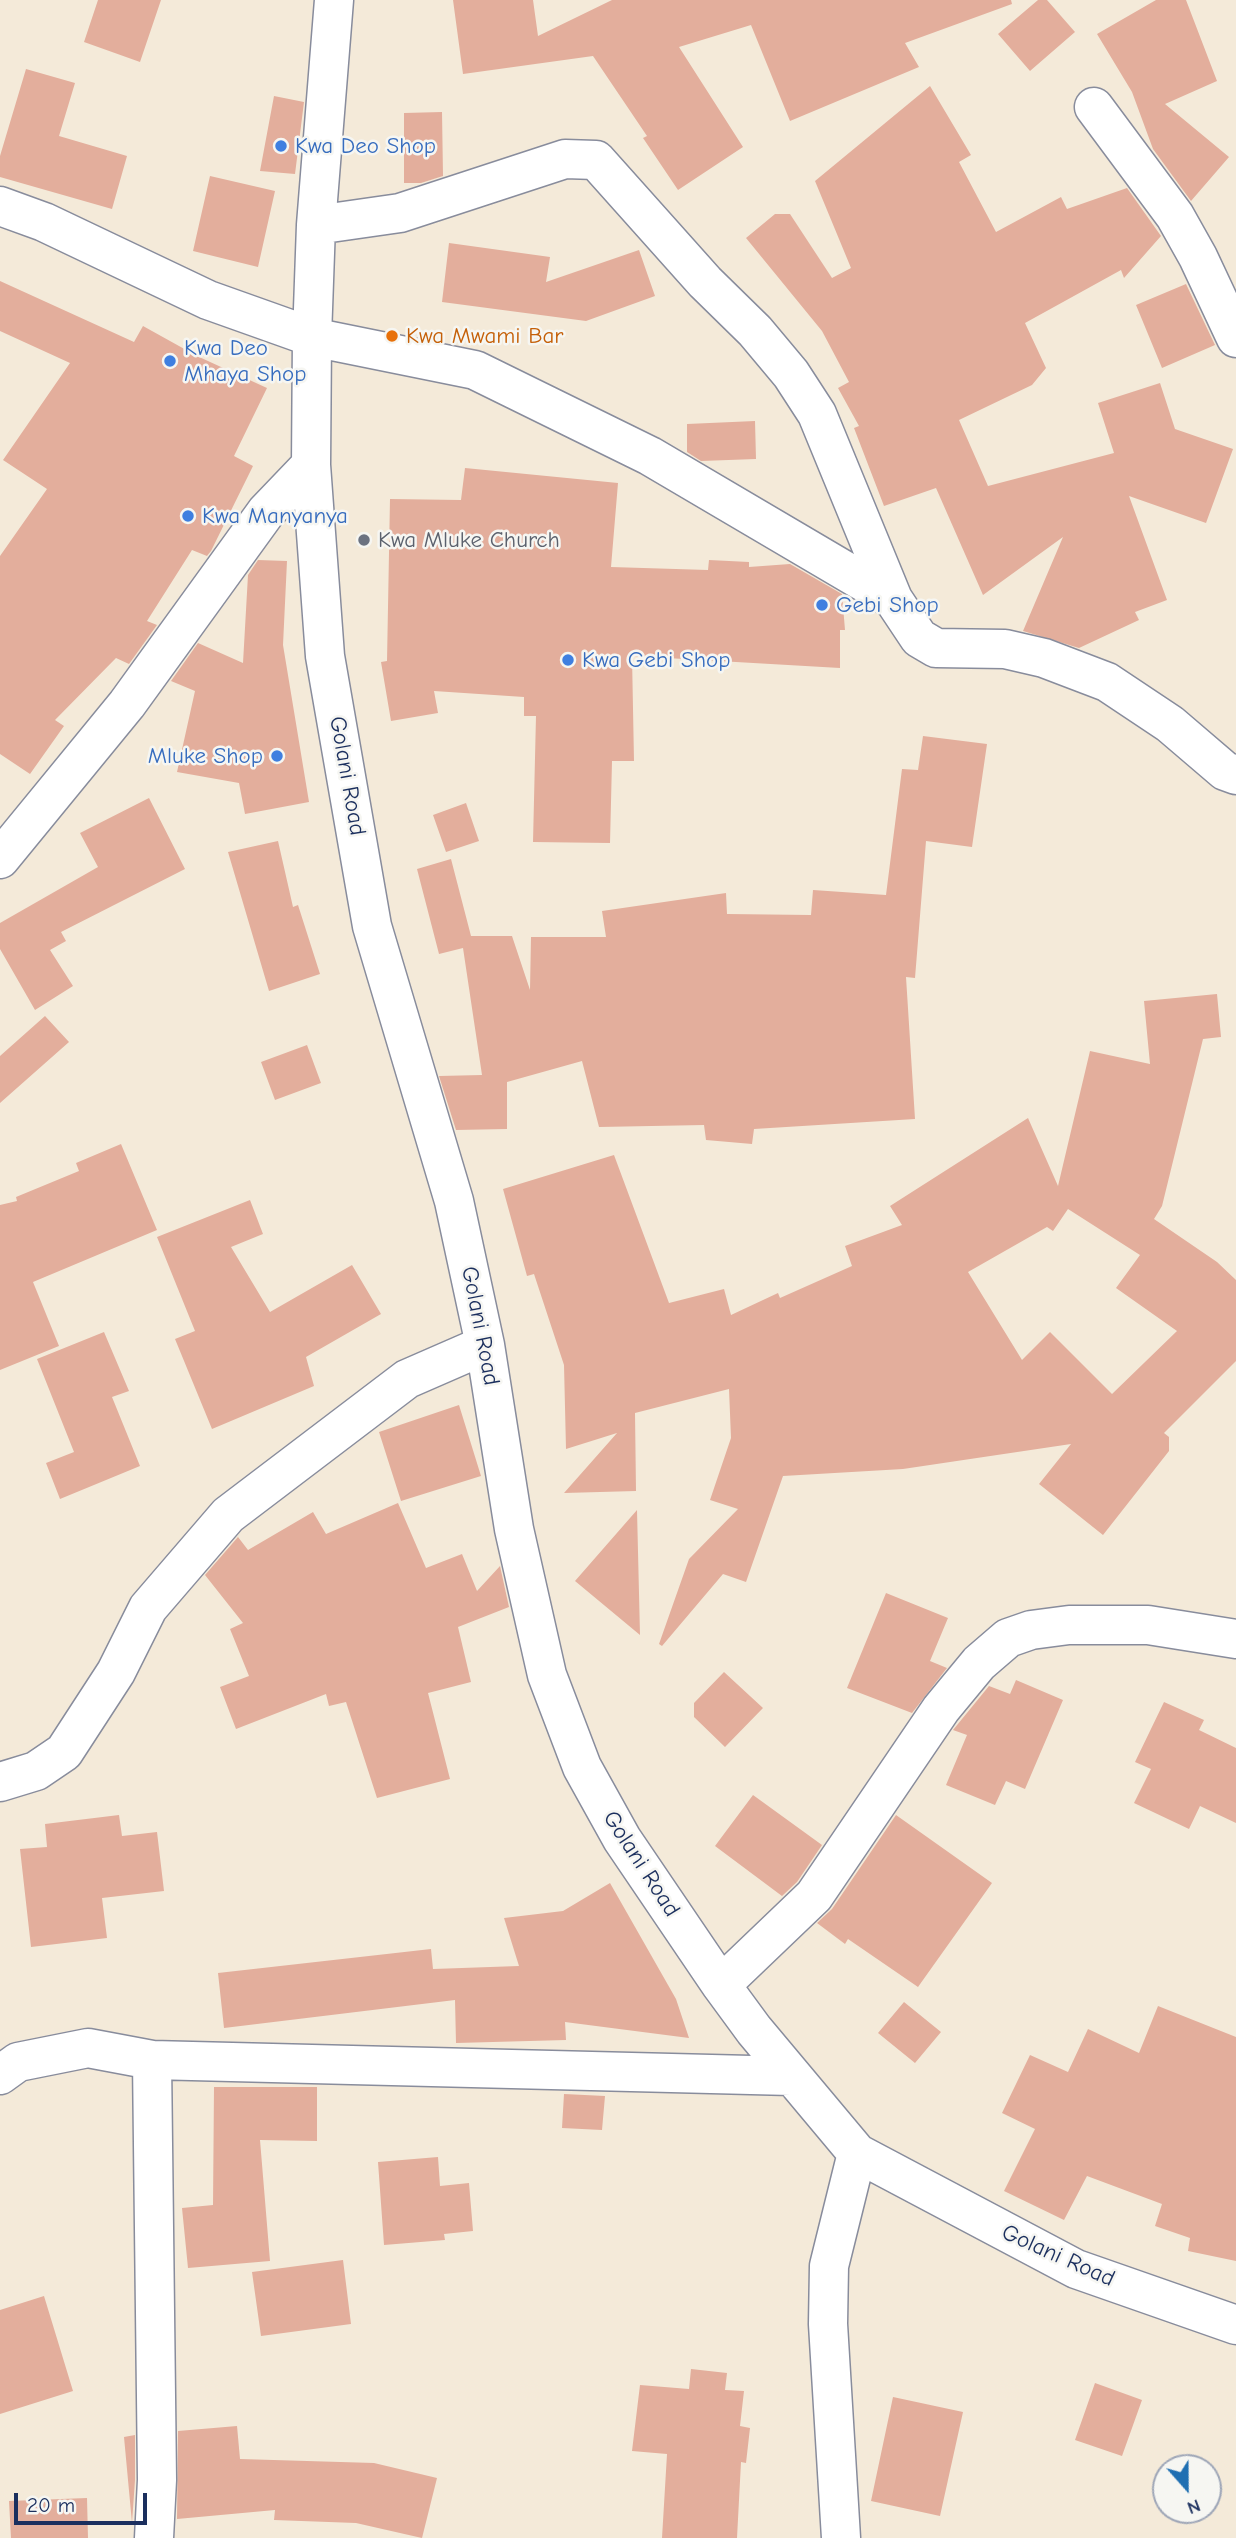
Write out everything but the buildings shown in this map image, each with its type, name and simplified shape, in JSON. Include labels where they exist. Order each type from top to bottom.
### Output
[{"type":"street","name":"Golani Road","points":[[334,0],[316,225],[312,337],[311,465],[326,656],[372,926],[454,1201],[485,1345],[514,1529],[547,1675],[582,1766],[622,1839],[721,1985],[791,2076],[857,2153],[1076,2269],[1236,2325]]},
{"type":"street","points":[[1094,107],[1175,216],[1199,257],[1236,338]]},
{"type":"street","points":[[316,225],[400,214],[565,159],[596,160],[705,282],[755,331],[791,374],[817,414],[893,599],[919,638],[936,648],[1005,649],[1044,658],[1107,682],[1170,724],[1225,771],[1236,775]]},
{"type":"street","points":[[0,206],[44,222],[208,300],[312,337],[475,370],[650,456],[893,599]]},
{"type":"street","points":[[0,859],[127,705],[266,512],[311,465]]},
{"type":"street","points":[[0,1782],[36,1771],[64,1752],[116,1672],[148,1608],[228,1515],[407,1379],[485,1345]]},
{"type":"street","points":[[721,1985],[814,1896],[941,1709],[979,1663],[1008,1638],[1031,1630],[1069,1625],[1148,1625],[1236,1639]]},
{"type":"street","points":[[6,2060],[88,2048],[152,2060],[791,2076]]},
{"type":"street","points":[[152,2060],[157,2480],[154,2538]]},
{"type":"street","points":[[841,2538],[828,2324],[829,2266],[857,2153]]},
{"type":"place","name":"Kwa Deo Shop","points":[[281,146]]},
{"type":"place","name":"Kwa Mwami Bar","points":[[392,336]]},
{"type":"place","name":"Kwa Deo Mhaya Shop","points":[[170,361]]},
{"type":"place","name":"Kwa Manyanya","points":[[188,516]]},
{"type":"place","name":"Kwa Mluke Church","points":[[364,540]]},
{"type":"place","name":"Gebi Shop","points":[[822,605]]},
{"type":"place","name":"Kwa Gebi Shop","points":[[568,660]]},
{"type":"place","name":"Mluke Shop","points":[[277,756]]}]
